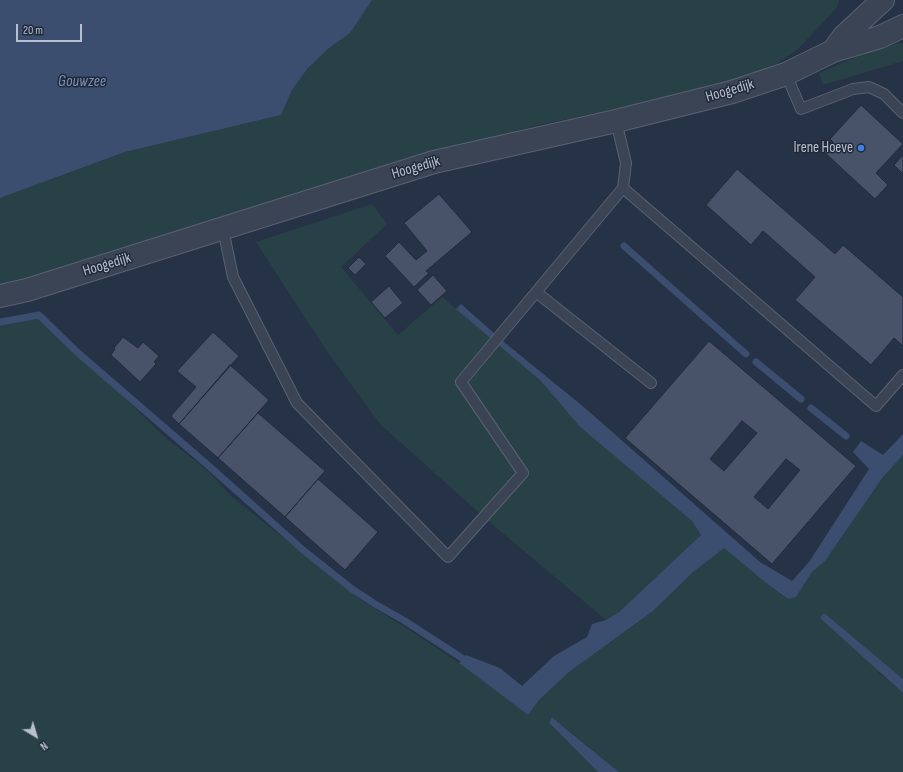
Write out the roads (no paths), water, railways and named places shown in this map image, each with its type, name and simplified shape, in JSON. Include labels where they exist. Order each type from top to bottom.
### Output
[{"type":"street","name":"Hoogedijk","points":[[833,51],[844,36],[883,0]]},
{"type":"street","name":"Hoogedijk","points":[[0,296],[27,290],[434,162],[616,122],[732,92],[786,74],[833,51],[880,37],[903,26]]},
{"type":"lane","points":[[786,74],[801,109],[853,89],[869,87],[884,94],[903,113]]},
{"type":"lane","points":[[223,229],[233,277],[297,404],[448,557],[523,473],[461,382],[622,188],[626,163],[616,122]]},
{"type":"lane","points":[[622,188],[876,406],[903,375]]},
{"type":"lane","points":[[536,292],[651,383]]},
{"type":"water","name":"Gouwzee","points":[[0,0],[372,0],[350,33],[328,49],[308,68],[292,90],[281,115],[125,152],[0,198]]},
{"type":"water","points":[[461,304],[504,342],[585,408],[760,562],[792,581],[809,562],[869,469],[853,452],[861,441],[883,455],[903,434],[903,455],[883,477],[825,561],[812,572],[796,597],[788,599],[724,548],[693,572],[653,611],[569,672],[540,699],[528,715],[459,663],[466,655],[500,668],[522,686],[554,656],[587,637],[592,624],[606,620],[619,612],[701,535],[692,521],[580,427],[541,381],[456,309]]},
{"type":"water","points":[[824,613],[903,679],[903,693],[820,618]]},
{"type":"water","points":[[552,717],[619,772],[598,772],[549,723]]},
{"type":"waterway","points":[[624,246],[746,354]]},
{"type":"waterway","points":[[0,322],[39,315],[77,352],[303,550],[352,589],[471,664]]},
{"type":"waterway","points":[[756,362],[801,399]]},
{"type":"waterway","points":[[811,408],[846,436]]},
{"type":"place","name":"Irene Hoeve","points":[[861,148]]}]
